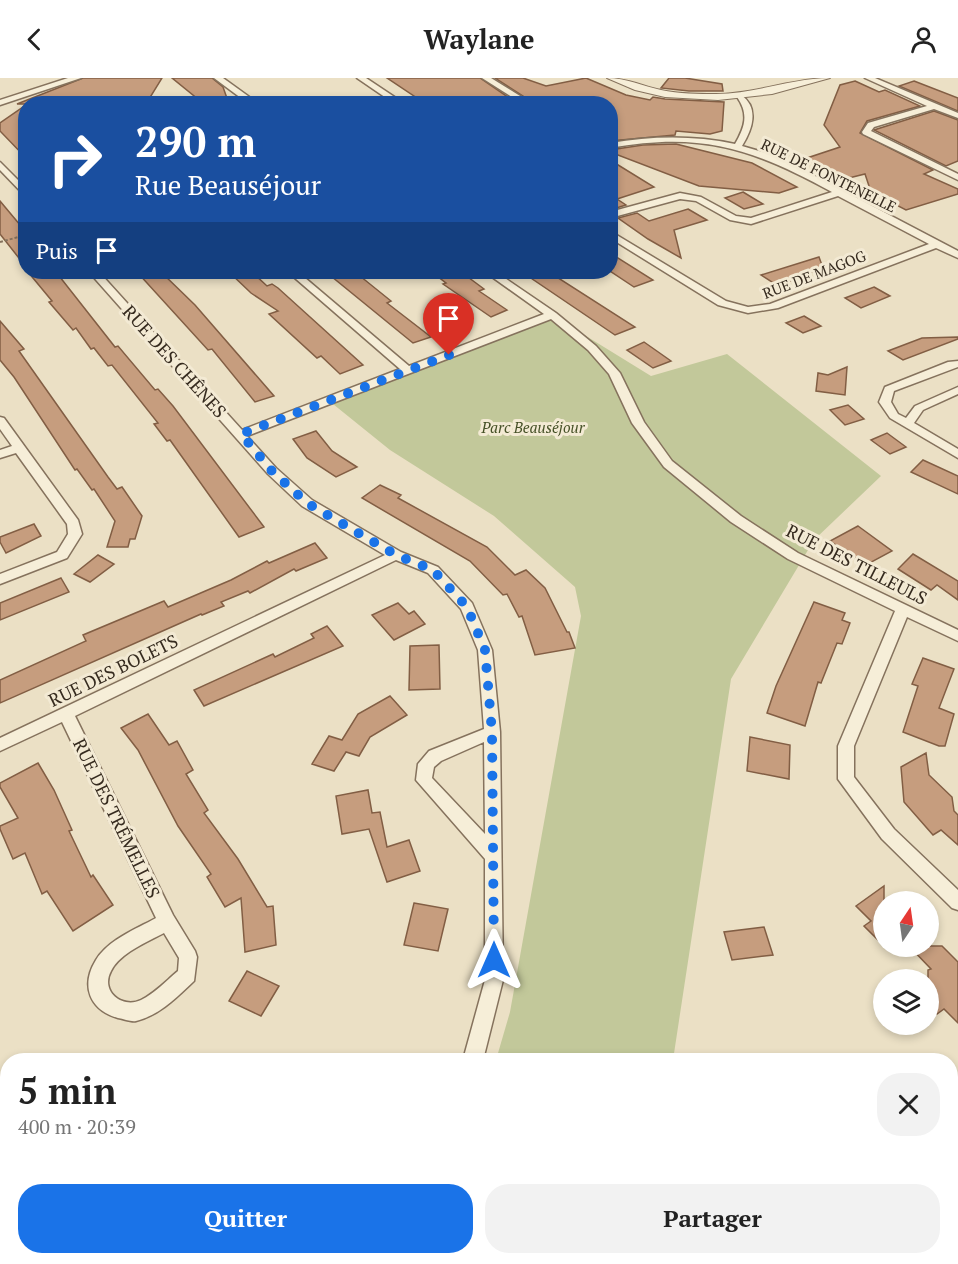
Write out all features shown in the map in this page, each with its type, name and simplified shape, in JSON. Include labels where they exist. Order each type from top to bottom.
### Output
[{"type":"street","points":[[0,103],[14,96],[75,78]]},
{"type":"street","points":[[218,78],[244,96]]},
{"type":"street","points":[[361,78],[389,96]]},
{"type":"street","points":[[486,78],[516,96]]},
{"type":"street","points":[[612,78],[645,90],[710,98],[741,97],[778,91],[825,78]]},
{"type":"street","points":[[869,78],[958,116]]},
{"type":"street","points":[[736,147],[750,122],[748,109],[741,97]]},
{"type":"street","points":[[935,106],[871,125],[866,132],[958,177]]},
{"type":"street","name":"RUE DE FONTENELLE","points":[[618,144],[670,140],[736,147],[772,159],[958,255]]},
{"type":"street","points":[[0,165],[18,185]]},
{"type":"street","points":[[618,213],[670,197],[685,196],[698,199],[733,218],[751,221],[839,193]]},
{"type":"street","name":"RUE DE MAGOG","points":[[618,239],[722,303],[736,309],[750,311],[774,306],[937,244]]},
{"type":"street","name":"RUE DES CHÊNES","points":[[100,279],[272,471],[307,503],[396,555],[433,570],[467,607],[485,650],[492,732],[494,980],[475,1053]]},
{"type":"street","points":[[301,279],[407,370]]},
{"type":"street","name":"RUE DES TILLEULS","points":[[500,279],[552,315],[592,348],[614,373],[638,423],[668,464],[736,519],[794,556],[958,636]]},
{"type":"street","points":[[241,434],[552,315]]},
{"type":"street","points":[[958,364],[952,364],[889,389],[885,402],[894,416],[958,454]]},
{"type":"street","points":[[908,424],[919,408],[958,390]]},
{"type":"street","points":[[0,579],[62,555],[75,534],[73,523],[1,423]]},
{"type":"street","points":[[0,454],[18,448]]},
{"type":"street","name":"RUE DES BOLETS","points":[[0,745],[396,555]]},
{"type":"street","points":[[903,609],[846,746],[846,779],[888,834],[958,902]]},
{"type":"street","name":"RUE DES TRÉMELLES","points":[[66,714],[188,957],[187,975],[165,995],[134,1012],[110,1006],[100,997],[98,983],[103,964],[123,946],[168,921]]},
{"type":"street","points":[[492,732],[435,756],[426,764],[424,780],[494,856]]},
{"type":"path","points":[[0,242],[18,237]]},
{"type":"green space","name":"Parc Beauséjour","points":[[552,315],[651,376],[727,354],[881,476],[814,540],[731,679],[674,1053],[498,1053],[510,1012],[581,616],[575,587],[494,516],[390,450],[328,400]]},
{"type":"building","points":[[83,78],[162,78],[151,96],[37,96]]},
{"type":"building","points":[[172,78],[212,78],[223,87],[226,96],[194,96]]},
{"type":"building","points":[[387,78],[480,78],[506,96],[414,96]]},
{"type":"building","points":[[495,78],[523,78],[546,86],[586,78],[626,95],[650,100],[653,97],[724,102],[722,131],[710,134],[676,131],[675,135],[618,140],[618,96],[523,96]]},
{"type":"building","points":[[669,78],[722,84],[723,91],[661,88]]},
{"type":"building","points":[[855,81],[879,92],[885,90],[920,106],[867,121],[860,133],[933,170],[924,174],[958,189],[958,194],[906,210],[871,192],[865,174],[845,179],[804,159],[840,147],[824,125],[840,85]]},
{"type":"building","points":[[914,81],[958,98],[958,111],[899,86]]},
{"type":"building","points":[[18,111],[18,150],[0,131],[0,123]]},
{"type":"building","points":[[934,111],[958,120],[958,161],[946,166],[874,130]]},
{"type":"building","points":[[676,144],[752,163],[797,187],[779,193],[699,186],[618,155],[618,149]]},
{"type":"building","points":[[618,165],[654,187],[618,199]]},
{"type":"building","points":[[743,192],[763,204],[744,209],[725,198]]},
{"type":"building","points":[[618,200],[626,205],[618,208]]},
{"type":"building","points":[[0,201],[18,222],[18,257],[0,234]]},
{"type":"building","points":[[688,209],[707,220],[674,230],[681,258],[618,218],[637,213],[649,221]]},
{"type":"building","points":[[819,257],[823,268],[778,286],[761,275]]},
{"type":"building","points":[[618,258],[653,280],[634,287],[618,276]]},
{"type":"building","points":[[34,279],[62,279],[115,347],[118,346],[155,390],[158,389],[173,406],[264,527],[239,537],[170,440],[167,441],[154,424],[158,423],[112,365],[108,366],[94,348],[91,349],[76,328],[73,330],[49,302],[52,301]]},
{"type":"building","points":[[143,279],[168,279],[195,305],[274,396],[255,402],[212,349],[208,350]]},
{"type":"building","points":[[236,279],[260,279],[267,286],[272,284],[278,288],[363,365],[340,374],[321,356],[317,358],[269,314],[278,311],[251,293]]},
{"type":"building","points":[[335,279],[364,279],[391,301],[387,303],[431,337],[413,343]]},
{"type":"building","points":[[441,279],[470,279],[484,289],[479,291],[507,310],[491,317],[443,284],[446,283]]},
{"type":"building","points":[[532,279],[560,279],[635,327],[615,335]]},
{"type":"building","points":[[874,287],[890,296],[861,308],[845,298]]},
{"type":"building","points":[[804,316],[821,326],[803,333],[786,323]]},
{"type":"building","points":[[0,321],[24,349],[19,351],[108,477],[117,489],[122,487],[142,516],[135,539],[130,539],[128,547],[107,547],[115,521],[94,489],[92,490],[77,469],[75,470],[14,377],[0,360]]},
{"type":"building","points":[[958,337],[958,339],[903,360],[888,351],[922,338]]},
{"type":"building","points":[[644,342],[671,361],[653,368],[627,350]]},
{"type":"building","points":[[847,367],[845,395],[816,391],[818,373],[828,375]]},
{"type":"building","points":[[848,405],[864,419],[845,425],[830,410]]},
{"type":"building","points":[[316,431],[332,451],[357,467],[336,477],[307,458],[293,439]]},
{"type":"building","points":[[887,433],[906,447],[890,454],[871,440]]},
{"type":"building","points":[[923,460],[958,476],[958,494],[911,472]]},
{"type":"building","points":[[380,485],[401,495],[398,498],[487,547],[515,575],[526,570],[545,588],[575,648],[535,655],[522,616],[519,617],[507,594],[503,595],[470,561],[362,498]]},
{"type":"building","points":[[34,524],[41,536],[6,553],[0,537]]},
{"type":"building","points":[[858,526],[892,551],[866,565],[830,541]]},
{"type":"building","points":[[315,543],[327,558],[296,571],[294,569],[250,593],[248,591],[221,602],[224,606],[0,703],[0,680],[86,641],[83,635],[164,601],[168,607],[231,580],[267,561],[269,563]]},
{"type":"building","points":[[913,554],[958,581],[958,600],[937,585],[931,590],[898,569]]},
{"type":"building","points":[[98,555],[114,564],[90,582],[74,574]]},
{"type":"building","points":[[61,578],[69,592],[0,620],[0,603]]},
{"type":"building","points":[[814,602],[845,613],[842,620],[850,623],[842,644],[837,643],[821,683],[818,682],[805,726],[767,713],[776,686]]},
{"type":"building","points":[[398,603],[409,614],[414,611],[425,624],[394,640],[372,615]]},
{"type":"building","points":[[327,626],[343,646],[204,706],[194,690],[273,654],[275,657],[314,638],[311,634]]},
{"type":"building","points":[[439,645],[440,689],[409,690],[410,646]]},
{"type":"building","points":[[923,658],[954,669],[939,708],[954,714],[945,746],[939,746],[903,732],[918,686],[912,684]]},
{"type":"building","points":[[390,696],[407,715],[370,737],[359,756],[346,752],[334,771],[312,764],[329,736],[342,740],[358,714]]},
{"type":"building","points":[[148,714],[169,745],[177,741],[193,770],[186,774],[208,810],[204,813],[238,859],[267,907],[273,906],[276,945],[245,952],[241,898],[225,907],[207,877],[211,874],[178,826],[138,750],[121,728]]},
{"type":"building","points":[[750,737],[790,745],[789,779],[747,771]]},
{"type":"building","points":[[926,753],[929,775],[952,797],[954,811],[958,815],[958,845],[941,830],[933,835],[904,802],[901,767]]},
{"type":"building","points":[[38,763],[54,790],[72,830],[69,831],[91,877],[93,875],[113,905],[73,931],[47,891],[42,894],[25,853],[13,859],[0,829],[0,826],[18,818],[0,787],[0,783]]},
{"type":"building","points":[[368,790],[372,813],[380,812],[387,847],[409,840],[420,871],[387,882],[369,829],[342,834],[336,796]]},
{"type":"building","points":[[873,894],[873,935],[864,926],[871,921],[856,906]]},
{"type":"building","points":[[414,903],[448,909],[438,951],[404,945]]},
{"type":"building","points":[[764,927],[773,955],[732,960],[724,932]]},
{"type":"building","points":[[939,946],[942,946],[958,962],[958,1023],[944,1009],[939,1013],[939,969],[931,969],[920,957],[939,957]]},
{"type":"building","points":[[247,971],[279,986],[261,1016],[229,1001]]},
{"type":"route","points":[[449,355],[241,434],[272,471],[307,503],[396,555],[433,570],[467,607],[485,650],[492,732],[494,960]]}]
